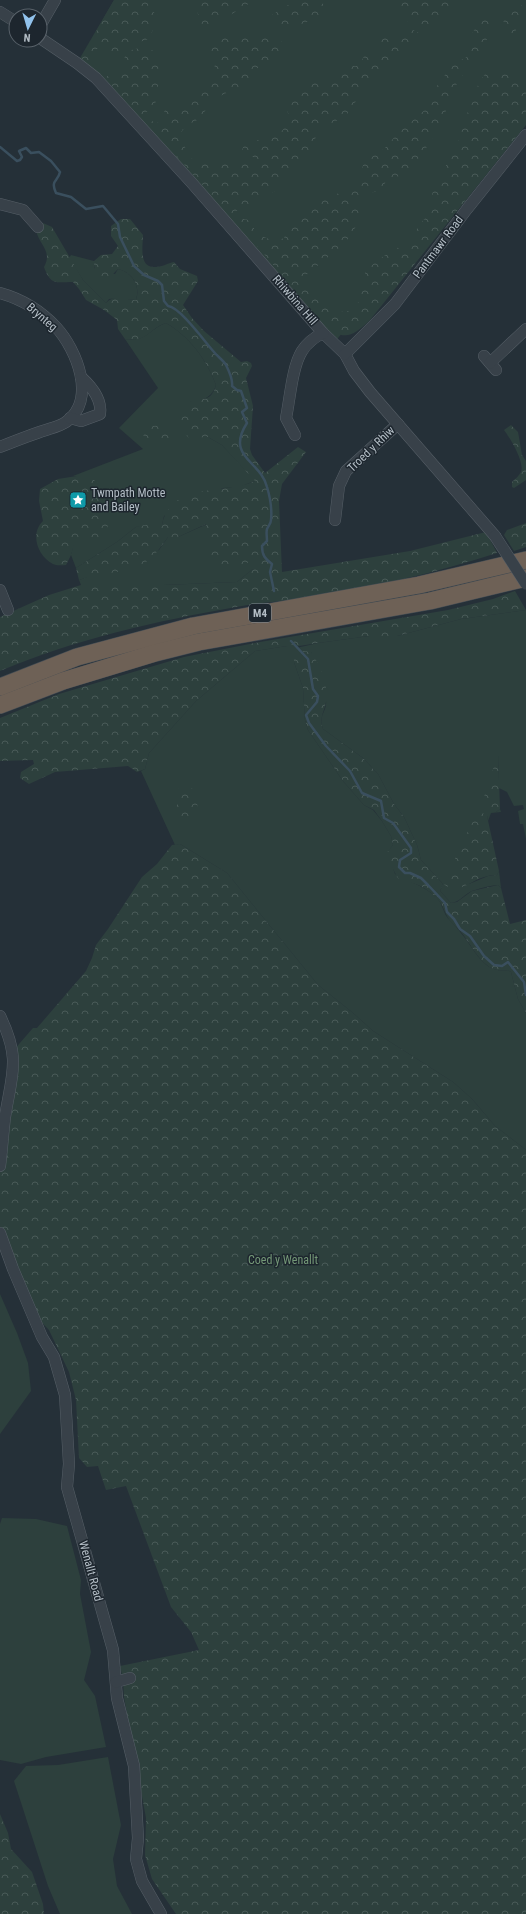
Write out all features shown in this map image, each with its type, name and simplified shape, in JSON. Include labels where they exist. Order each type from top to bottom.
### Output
[{"type":"highway","name":"M4","points":[[0,687],[77,657],[193,626],[419,585],[526,560]]},
{"type":"highway","name":"M4","points":[[0,705],[64,681],[162,651],[199,642],[430,601],[526,578]]},
{"type":"street","points":[[48,12],[55,0]]},
{"type":"street","name":"Rhiwbina Hill","points":[[48,44],[96,78],[191,182],[323,333],[345,354],[359,379],[495,536],[526,584]]},
{"type":"street","name":"Pantmawr Road","points":[[345,354],[395,304],[467,209],[526,135]]},
{"type":"street","points":[[0,204],[23,210],[38,227]]},
{"type":"street","name":"Brynteg","points":[[0,293],[15,297],[30,305],[57,328],[79,367],[82,386],[80,403],[65,423],[0,447]]},
{"type":"street","points":[[490,363],[526,329]]},
{"type":"street","points":[[296,435],[286,418],[296,369],[302,351],[312,339],[323,333]]},
{"type":"street","name":"Brynteg","points":[[70,418],[81,421],[100,414],[101,407],[90,384],[81,377]]},
{"type":"street","name":"Troed y Rhiw","points":[[335,520],[339,486],[346,471],[398,424]]},
{"type":"street","points":[[0,590],[8,610]]},
{"type":"street","points":[[0,1016],[8,1032],[14,1065],[5,1118],[0,1166]]},
{"type":"street","name":"Wenallt Road","points":[[0,1233],[13,1269],[42,1336],[54,1357],[65,1395],[69,1464],[67,1487],[113,1650],[117,1698],[134,1766],[138,1838],[136,1859],[142,1881],[161,1914]]},
{"type":"street","points":[[116,1682],[130,1678]]},
{"type":"green space","points":[[114,0],[526,0],[526,107],[334,343],[77,63]]},
{"type":"green space","points":[[114,0],[149,0],[148,8],[160,17],[150,38],[126,46],[117,52],[107,51],[100,47],[95,50],[95,60],[91,65],[81,58]]},
{"type":"green space","points":[[211,0],[255,0],[212,26],[203,26],[199,20],[197,9],[202,2]]},
{"type":"green space","points":[[296,0],[321,3],[328,8],[328,12],[324,18],[316,22],[311,20],[290,29],[280,30],[271,24],[272,15]]},
{"type":"green space","points":[[402,0],[452,0],[437,26],[427,29],[407,21],[400,3]]},
{"type":"green space","points":[[515,0],[520,0],[522,4],[522,14],[513,36],[507,37],[504,33],[503,23],[509,8]]},
{"type":"green space","points":[[483,15],[493,17],[494,26],[473,65],[460,78],[453,91],[443,119],[429,144],[415,163],[401,176],[387,178],[382,188],[376,192],[359,197],[356,205],[359,212],[357,225],[345,243],[305,276],[296,277],[298,280],[306,286],[323,304],[337,311],[344,312],[351,310],[357,304],[365,280],[365,272],[374,263],[386,255],[409,243],[419,225],[429,214],[433,189],[443,176],[447,162],[458,142],[473,96],[480,81],[488,70],[512,76],[526,84],[526,125],[370,320],[358,330],[348,335],[337,333],[324,324],[239,225],[104,77],[118,71],[127,51],[143,48],[152,50],[158,61],[159,78],[154,108],[146,112],[153,122],[159,123],[167,108],[170,106],[190,107],[194,98],[210,85],[215,68],[211,50],[214,42],[222,37],[231,39],[267,33],[274,34],[280,39],[285,49],[279,59],[263,64],[255,70],[242,85],[214,100],[197,120],[182,131],[184,145],[190,158],[205,164],[252,164],[255,160],[252,156],[242,150],[244,145],[276,136],[281,132],[290,118],[284,103],[300,94],[311,78],[328,82],[338,76],[341,65],[358,66],[365,55],[373,55],[379,51],[379,45],[372,41],[373,35],[392,38],[409,28],[421,34],[419,42],[412,48],[406,48],[395,59],[384,62],[379,72],[365,83],[360,97],[349,110],[347,115],[323,128],[317,135],[309,151],[298,159],[275,191],[236,211],[238,218],[249,220],[254,224],[254,232],[275,242],[284,238],[287,230],[298,217],[324,199],[342,192],[359,179],[364,162],[384,149],[399,132],[426,109],[437,86],[453,64],[467,57],[471,50],[469,39]]},
{"type":"green space","points":[[121,219],[130,219],[143,235],[143,256],[146,264],[150,267],[158,267],[174,262],[180,269],[197,276],[198,281],[183,305],[204,331],[241,362],[247,361],[251,363],[252,366],[246,378],[253,406],[250,449],[252,455],[265,473],[298,447],[306,452],[282,484],[279,501],[282,572],[410,551],[486,532],[497,553],[450,567],[354,590],[305,598],[245,605],[176,618],[116,632],[57,649],[0,671],[0,617],[49,595],[81,585],[164,585],[237,582],[253,569],[253,558],[245,565],[212,566],[206,524],[178,537],[168,537],[153,557],[134,568],[79,580],[76,568],[117,542],[136,527],[153,523],[162,525],[167,511],[176,502],[187,495],[229,488],[255,481],[222,445],[208,437],[189,438],[186,435],[181,419],[182,409],[189,402],[212,395],[216,385],[208,367],[190,342],[166,323],[139,339],[125,339],[118,329],[117,320],[104,310],[86,300],[73,282],[55,282],[49,277],[44,267],[47,257],[46,252],[36,230],[43,223],[52,227],[83,280],[106,303],[109,300],[116,298],[136,300],[136,285],[131,276],[118,269],[108,279],[101,279],[97,275],[95,269],[94,261],[101,255],[112,254],[118,246],[111,236],[111,226]]},
{"type":"green space","points":[[71,255],[94,261],[94,268],[115,274],[118,269],[127,273],[134,280],[136,285],[136,300],[109,299],[106,303],[83,280],[69,258]]},
{"type":"green space","points":[[166,323],[190,342],[208,367],[216,385],[212,393],[206,398],[199,401],[190,402],[201,436],[208,437],[222,445],[255,480],[265,477],[239,487],[223,488],[164,516],[162,525],[136,527],[117,542],[76,568],[71,555],[74,541],[87,541],[89,476],[73,476],[143,449],[119,428],[158,388],[125,339],[138,339]]},
{"type":"green space","points":[[161,425],[169,429],[170,437],[167,441],[151,443],[145,439],[143,434],[145,430],[151,426]]},
{"type":"green space","points":[[511,425],[518,432],[522,455],[526,461],[526,480],[514,488],[512,487],[512,482],[521,472],[522,468],[519,456],[504,430]]},
{"type":"green space","points":[[89,476],[98,483],[109,499],[111,516],[105,532],[101,536],[97,539],[89,541],[75,541],[66,565],[55,565],[43,556],[37,544],[37,532],[43,521],[39,501],[40,489],[58,479]]},
{"type":"green space","points":[[526,523],[526,547],[514,551],[504,535],[507,530]]},
{"type":"green space","points":[[207,524],[253,557],[253,569],[237,582],[164,585],[81,585],[79,580],[159,550],[168,537],[178,537]]},
{"type":"green space","points":[[515,591],[526,610],[461,619],[397,636],[369,636],[318,643],[299,646],[291,651],[287,646],[255,651],[196,701],[149,753],[145,769],[137,772],[128,766],[55,772],[29,784],[20,778],[21,772],[34,764],[33,760],[0,761],[0,718],[59,694],[184,657],[260,642],[448,610],[493,599]]},
{"type":"green space","points":[[526,610],[526,839],[523,824],[520,824],[518,811],[524,809],[523,805],[514,806],[507,792],[499,788],[498,755],[496,812],[500,809],[501,812],[491,813],[488,821],[487,816],[469,884],[488,876],[497,875],[499,871],[501,888],[498,885],[488,886],[470,892],[459,900],[451,903],[440,891],[443,884],[421,860],[417,845],[404,817],[394,804],[378,774],[363,758],[323,729],[322,716],[326,701],[324,689],[311,652],[301,652],[294,662],[303,688],[305,720],[308,730],[343,781],[364,805],[373,810],[382,821],[391,836],[393,845],[386,855],[391,862],[395,874],[422,887],[437,898],[447,917],[480,959],[492,968],[508,970],[511,972],[518,999],[526,1013],[526,1150],[495,1126],[472,1099],[453,1082],[373,1031],[318,985],[227,873],[180,844],[175,845],[141,771],[145,769],[149,753],[196,701],[255,651],[287,646],[296,648],[318,643],[369,636],[397,636],[461,619]]},
{"type":"green space","points":[[304,651],[311,652],[318,663],[325,682],[327,695],[322,718],[323,729],[363,758],[378,774],[394,804],[404,817],[417,845],[421,860],[443,884],[440,891],[451,903],[457,902],[472,891],[498,885],[501,888],[510,924],[526,920],[526,1013],[518,999],[511,972],[508,970],[492,968],[480,959],[461,932],[450,920],[437,898],[422,887],[411,883],[401,882],[397,876],[385,855],[393,845],[391,836],[382,821],[374,810],[364,805],[343,781],[308,730],[305,720],[303,688],[294,662],[294,656]]},
{"type":"green space","points":[[498,754],[500,809],[496,812],[483,800]]},
{"type":"green space","points":[[188,785],[197,793],[198,803],[196,811],[182,823],[177,819],[177,793],[180,786]]},
{"type":"green space","points":[[478,810],[487,816],[499,871],[497,875],[482,878],[460,888],[449,887],[443,884]]},
{"type":"green space","name":"Coed y Wenallt","points":[[180,844],[227,873],[318,985],[373,1031],[453,1082],[472,1099],[495,1126],[526,1150],[526,1914],[176,1914],[152,1879],[145,1855],[146,1818],[124,1697],[123,1679],[120,1666],[199,1650],[191,1632],[171,1607],[126,1486],[106,1490],[98,1466],[87,1467],[79,1458],[76,1400],[69,1372],[49,1330],[30,1310],[0,1233],[0,1166],[13,1051],[33,1028],[37,1028],[86,971],[96,945],[142,877],[157,864],[172,845]]},
{"type":"green space","points":[[0,1294],[28,1363],[31,1391],[0,1434]]},
{"type":"green space","points":[[2,1518],[36,1519],[67,1526],[81,1580],[80,1594],[91,1652],[84,1680],[95,1696],[106,1747],[46,1757],[21,1764],[0,1760],[0,1524]]},
{"type":"green space","points":[[108,1757],[121,1825],[113,1859],[117,1886],[132,1914],[60,1914],[48,1886],[14,1781],[26,1766],[58,1765]]},
{"type":"green space","points":[[0,1814],[8,1833],[11,1849],[32,1872],[43,1904],[44,1914],[0,1914]]},
{"type":"waterway","points":[[0,147],[17,161],[22,157],[19,151],[26,148],[31,153],[39,152],[51,161],[60,172],[54,183],[56,193],[71,197],[86,209],[103,206],[118,224],[120,237],[134,266],[144,275],[158,281],[162,285],[164,301],[168,306],[179,312],[185,318],[226,365],[231,378],[232,386],[241,391],[247,408],[242,412],[247,423],[241,434],[240,444],[242,451],[246,458],[264,478],[269,495],[271,521],[267,528],[267,541],[262,546],[262,549],[264,556],[272,564],[270,572],[274,591]]},
{"type":"waterway","points":[[291,641],[308,659],[313,689],[318,696],[317,702],[306,715],[309,723],[326,746],[350,771],[362,793],[381,801],[384,818],[393,823],[411,848],[411,853],[400,860],[399,867],[405,873],[410,873],[421,878],[428,885],[445,903],[447,912],[454,919],[460,929],[470,936],[484,956],[494,965],[502,966],[508,962],[524,982],[526,995]]},
{"type":"place","name":"Twmpath Motte and Bailey","points":[[78,500]]}]
